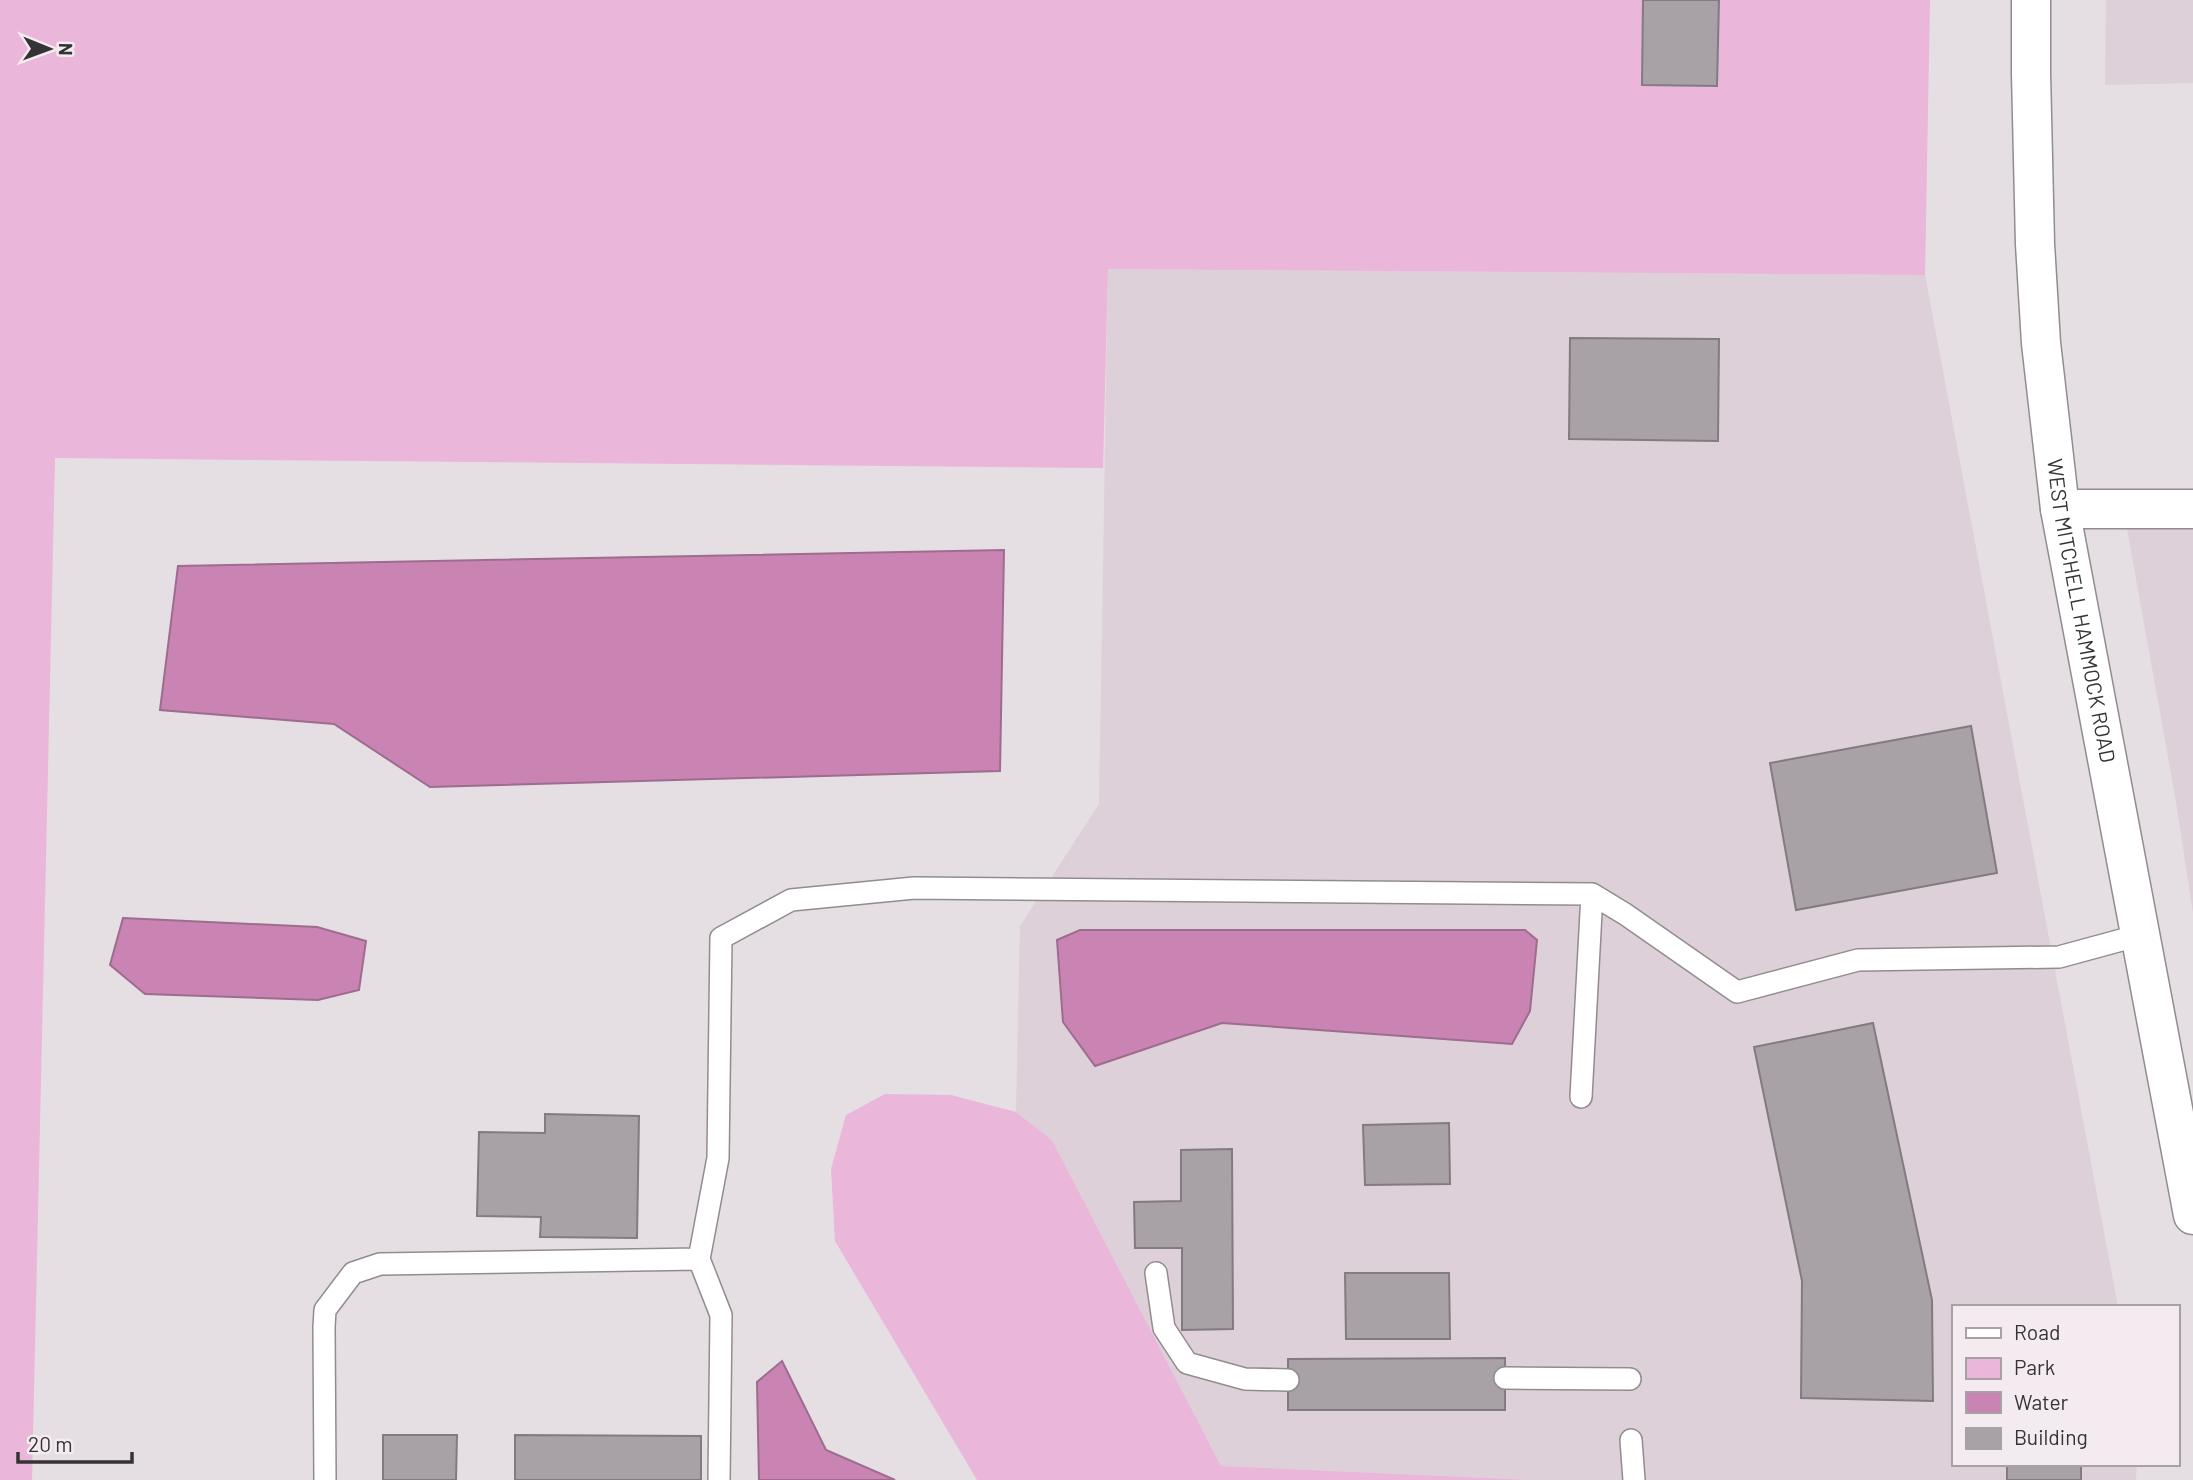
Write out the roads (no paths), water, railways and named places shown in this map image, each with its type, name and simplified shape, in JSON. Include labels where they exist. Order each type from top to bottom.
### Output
[{"type":"main road","name":"WEST MITCHELL HAMMOCK ROAD","points":[[2031,0],[2035,244],[2040,343],[2060,509],[2193,1215]]},
{"type":"main road","points":[[2060,509],[2193,509]]},
{"type":"lane","points":[[719,1480],[721,1315],[699,1259],[718,1157],[721,938],[791,900],[915,887],[1592,894],[1737,992],[1858,960],[2059,957],[2140,935]]},
{"type":"lane","points":[[1581,1097],[1592,894]]},
{"type":"lane","points":[[325,1480],[325,1310],[353,1273],[380,1264],[699,1259]]},
{"type":"lane","points":[[1156,1273],[1164,1328],[1187,1363],[1245,1379],[1288,1380]]},
{"type":"lane","points":[[1505,1378],[1630,1379]]},
{"type":"lane","points":[[1631,1440],[1634,1480]]},
{"type":"water","points":[[1004,550],[1000,771],[430,787],[334,724],[160,710],[178,566]]},
{"type":"water","points":[[123,918],[317,927],[366,941],[359,990],[318,1000],[145,994],[110,965]]},
{"type":"water","points":[[1080,930],[1525,930],[1537,940],[1530,1011],[1512,1044],[1222,1023],[1095,1066],[1063,1022],[1057,940]]},
{"type":"water","points":[[782,1361],[826,1450],[895,1480],[759,1480],[757,1382]]}]
